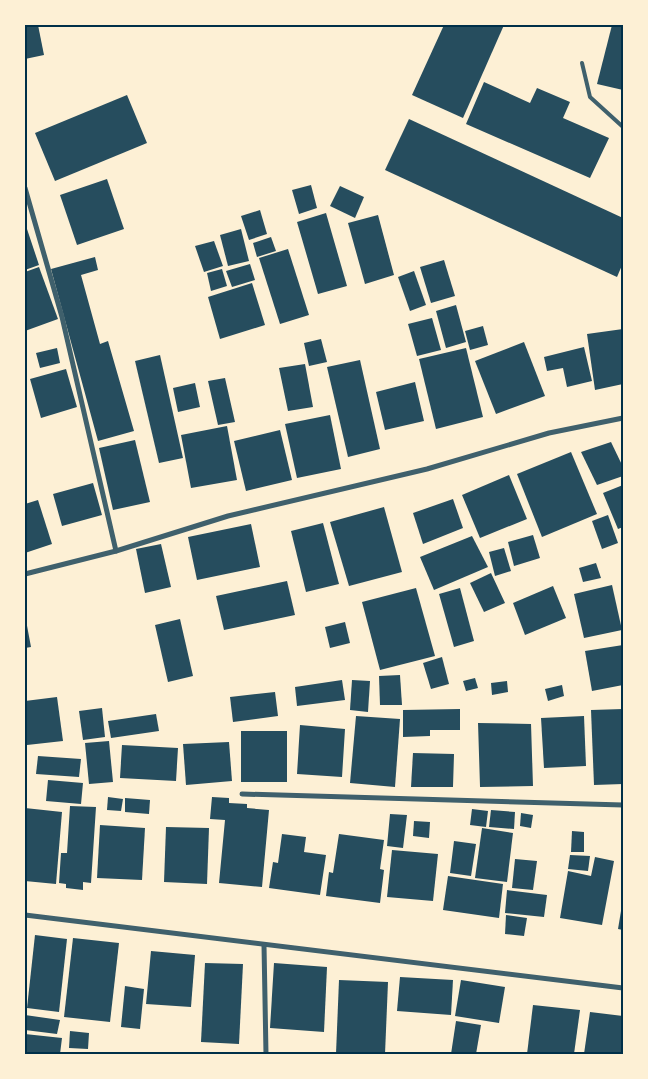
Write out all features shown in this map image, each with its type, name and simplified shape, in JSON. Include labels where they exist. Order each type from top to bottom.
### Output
[{"type":"street","points":[[25,188],[62,317],[116,551]]},
{"type":"street","points":[[25,574],[116,551],[228,516],[427,469],[549,433],[623,418]]},
{"type":"street","points":[[242,794],[623,805]]},
{"type":"street","points":[[25,915],[623,988]]},
{"type":"street","points":[[264,945],[266,1054]]},
{"type":"lane","points":[[582,64],[590,96],[623,127]]},
{"type":"building","points":[[25,25],[38,25],[44,55],[25,59]]},
{"type":"building","points":[[444,25],[504,25],[463,118],[412,95]]},
{"type":"building","points":[[612,25],[623,27],[623,90],[597,84]]},
{"type":"building","points":[[484,82],[530,103],[537,88],[570,102],[563,118],[609,138],[590,178],[466,124]]},
{"type":"building","points":[[127,95],[147,143],[55,181],[35,133]]},
{"type":"building","points":[[409,119],[623,218],[623,263],[617,277],[385,170]]},
{"type":"building","points":[[107,179],[124,229],[77,245],[60,195]]},
{"type":"building","points":[[311,185],[317,208],[299,214],[292,190]]},
{"type":"building","points":[[340,186],[364,197],[355,218],[330,206]]},
{"type":"building","points":[[260,210],[267,234],[249,240],[241,216]]},
{"type":"building","points":[[326,213],[347,286],[318,294],[297,222]]},
{"type":"building","points":[[378,215],[394,275],[365,284],[348,223]]},
{"type":"building","points":[[25,223],[39,265],[25,270]]},
{"type":"building","points":[[241,229],[249,261],[228,266],[220,235]]},
{"type":"building","points":[[271,237],[276,251],[257,257],[253,243]]},
{"type":"building","points":[[214,241],[223,266],[204,272],[195,246]]},
{"type":"building","points":[[288,249],[309,315],[280,324],[259,258]]},
{"type":"building","points":[[95,257],[98,270],[81,275],[100,344],[108,341],[134,431],[98,441],[51,269]]},
{"type":"building","points":[[444,260],[455,296],[431,303],[420,267]]},
{"type":"building","points":[[250,264],[255,280],[232,287],[226,271]]},
{"type":"building","points":[[39,267],[58,319],[25,331],[25,272]]},
{"type":"building","points":[[222,269],[227,286],[211,291],[207,273]]},
{"type":"building","points":[[414,271],[426,305],[410,311],[398,277]]},
{"type":"building","points":[[252,283],[265,325],[220,339],[208,297]]},
{"type":"building","points":[[456,305],[466,342],[446,348],[436,311]]},
{"type":"building","points":[[432,318],[441,350],[417,356],[408,324]]},
{"type":"building","points":[[483,326],[488,345],[470,350],[465,331]]},
{"type":"building","points":[[623,329],[623,384],[595,390],[587,334]]},
{"type":"building","points":[[321,339],[327,362],[309,366],[304,343]]},
{"type":"building","points":[[524,342],[545,396],[496,414],[475,361]]},
{"type":"building","points":[[584,347],[592,381],[567,387],[563,368],[547,371],[544,357]]},
{"type":"building","points":[[57,348],[60,363],[40,368],[36,353]]},
{"type":"building","points":[[466,348],[483,417],[436,429],[419,359]]},
{"type":"building","points":[[160,355],[183,458],[159,463],[135,361]]},
{"type":"building","points":[[360,360],[380,449],[348,457],[327,367]]},
{"type":"building","points":[[305,364],[313,407],[288,411],[279,368]]},
{"type":"building","points":[[66,369],[77,407],[41,418],[30,379]]},
{"type":"building","points":[[225,378],[235,422],[218,425],[208,381]]},
{"type":"building","points":[[415,382],[424,421],[385,430],[376,392]]},
{"type":"building","points":[[195,383],[200,407],[178,412],[173,388]]},
{"type":"building","points":[[330,415],[341,469],[297,478],[285,424]]},
{"type":"building","points":[[227,426],[237,480],[191,488],[181,435]]},
{"type":"building","points":[[280,430],[292,480],[246,491],[234,441]]},
{"type":"building","points":[[135,440],[150,502],[113,510],[99,448]]},
{"type":"building","points":[[611,442],[623,467],[623,476],[597,485],[581,452]]},
{"type":"building","points":[[571,452],[597,514],[542,537],[517,474]]},
{"type":"building","points":[[509,475],[527,519],[480,538],[462,495]]},
{"type":"building","points":[[93,483],[102,515],[62,526],[53,494]]},
{"type":"building","points":[[623,485],[623,527],[618,529],[603,493]]},
{"type":"building","points":[[453,499],[463,528],[423,544],[413,513]]},
{"type":"building","points":[[38,500],[52,544],[25,553],[25,504]]},
{"type":"building","points":[[384,507],[402,572],[349,586],[330,522]]},
{"type":"building","points":[[608,515],[618,543],[602,549],[592,521]]},
{"type":"building","points":[[323,523],[339,584],[306,592],[291,531]]},
{"type":"building","points":[[251,524],[260,567],[197,580],[188,537]]},
{"type":"building","points":[[533,535],[540,558],[514,566],[508,542]]},
{"type":"building","points":[[472,536],[488,567],[434,590],[420,557]]},
{"type":"building","points":[[161,544],[171,587],[145,593],[136,549]]},
{"type":"building","points":[[504,548],[511,571],[495,576],[489,552]]},
{"type":"building","points":[[596,563],[601,578],[583,582],[579,568]]},
{"type":"building","points":[[491,573],[505,603],[484,612],[470,583]]},
{"type":"building","points":[[287,581],[295,615],[224,630],[216,596]]},
{"type":"building","points":[[612,585],[622,630],[584,638],[574,594]]},
{"type":"building","points":[[553,586],[566,618],[525,635],[513,603]]},
{"type":"building","points":[[416,588],[435,656],[380,670],[362,602]]},
{"type":"building","points":[[460,588],[474,641],[454,647],[439,594]]},
{"type":"building","points":[[25,615],[31,647],[25,648]]},
{"type":"building","points":[[180,619],[193,676],[168,682],[155,625]]},
{"type":"building","points":[[345,622],[350,643],[330,648],[325,627]]},
{"type":"building","points":[[623,645],[623,685],[592,691],[585,651]]},
{"type":"building","points":[[442,657],[449,684],[431,689],[423,663]]},
{"type":"building","points":[[400,675],[402,705],[380,705],[379,676]]},
{"type":"building","points":[[475,678],[478,688],[466,691],[463,681]]},
{"type":"building","points":[[342,680],[345,700],[297,706],[295,687]]},
{"type":"building","points":[[352,680],[370,681],[368,712],[350,710]]},
{"type":"building","points":[[507,681],[508,692],[492,695],[491,683]]},
{"type":"building","points":[[562,685],[564,696],[548,701],[545,689]]},
{"type":"building","points":[[275,692],[278,716],[233,722],[230,697]]},
{"type":"building","points":[[57,697],[63,741],[27,745],[25,701]]},
{"type":"building","points":[[102,708],[105,737],[83,740],[79,711]]},
{"type":"building","points":[[460,709],[460,730],[430,730],[430,736],[403,737],[403,710]]},
{"type":"building","points":[[623,709],[623,784],[594,785],[591,710]]},
{"type":"building","points":[[156,714],[159,731],[111,738],[108,721]]},
{"type":"building","points":[[356,716],[400,719],[395,787],[350,783]]},
{"type":"building","points":[[584,716],[586,766],[544,768],[541,718]]},
{"type":"building","points":[[478,723],[531,724],[533,786],[480,787]]},
{"type":"building","points":[[300,725],[345,729],[342,777],[297,774]]},
{"type":"building","points":[[241,731],[287,731],[287,782],[241,782]]},
{"type":"building","points":[[109,741],[113,782],[89,784],[85,743]]},
{"type":"building","points":[[229,742],[232,781],[186,785],[183,744]]},
{"type":"building","points":[[122,745],[178,748],[176,781],[120,778]]},
{"type":"building","points":[[413,753],[454,754],[453,787],[411,787]]},
{"type":"building","points":[[38,756],[81,759],[79,777],[36,774]]},
{"type":"building","points":[[48,780],[83,783],[81,804],[46,801]]},
{"type":"building","points":[[108,797],[123,799],[121,811],[107,810]]},
{"type":"building","points":[[212,797],[229,798],[229,803],[247,804],[247,808],[269,810],[262,887],[219,883],[225,820],[210,819]]},
{"type":"building","points":[[125,798],[150,800],[149,814],[125,812]]},
{"type":"building","points":[[70,806],[96,807],[91,883],[83,882],[83,890],[66,888],[66,884],[59,883],[61,853],[67,853]]},
{"type":"building","points":[[25,808],[62,812],[56,884],[25,881]]},
{"type":"building","points":[[472,809],[488,811],[486,827],[470,825]]},
{"type":"building","points":[[491,810],[515,812],[514,829],[489,827]]},
{"type":"building","points":[[521,813],[533,815],[531,828],[520,826]]},
{"type":"building","points":[[390,814],[407,815],[403,848],[387,846]]},
{"type":"building","points":[[414,821],[430,822],[429,838],[413,836]]},
{"type":"building","points":[[100,825],[145,828],[142,880],[97,878]]},
{"type":"building","points":[[166,827],[209,828],[207,884],[164,882]]},
{"type":"building","points":[[482,828],[513,833],[507,882],[475,878]]},
{"type":"building","points":[[572,831],[584,832],[584,852],[571,852]]},
{"type":"building","points":[[282,834],[306,837],[304,852],[326,855],[320,895],[269,888],[273,862],[278,863]]},
{"type":"building","points":[[339,834],[384,840],[380,869],[384,870],[380,903],[326,896],[329,872],[333,873]]},
{"type":"building","points":[[454,841],[476,844],[471,876],[450,873]]},
{"type":"building","points":[[392,850],[438,854],[433,901],[387,897]]},
{"type":"building","points":[[570,855],[590,856],[588,871],[568,869]]},
{"type":"building","points":[[595,857],[614,861],[602,925],[560,918],[568,871],[591,876]]},
{"type":"building","points":[[515,859],[537,861],[533,890],[512,888]]},
{"type":"building","points":[[448,876],[503,884],[499,918],[443,910]]},
{"type":"building","points":[[507,890],[547,895],[544,917],[505,913]]},
{"type":"building","points":[[623,905],[623,930],[618,929]]},
{"type":"building","points":[[506,915],[527,918],[524,936],[505,934]]},
{"type":"building","points":[[35,935],[67,939],[59,1012],[27,1008]]},
{"type":"building","points":[[73,938],[119,943],[110,1022],[64,1017]]},
{"type":"building","points":[[151,951],[195,955],[191,1007],[146,1004]]},
{"type":"building","points":[[205,963],[243,964],[239,1044],[201,1042]]},
{"type":"building","points":[[274,963],[327,967],[324,1032],[270,1028]]},
{"type":"building","points":[[400,977],[453,980],[451,1015],[397,1011]]},
{"type":"building","points":[[339,980],[388,982],[385,1054],[336,1054]]},
{"type":"building","points":[[461,980],[505,987],[499,1023],[455,1016]]},
{"type":"building","points":[[125,986],[144,989],[140,1029],[121,1027]]},
{"type":"building","points":[[533,1005],[580,1010],[574,1054],[527,1054]]},
{"type":"building","points":[[590,1012],[623,1016],[623,1054],[584,1054]]},
{"type":"building","points":[[25,1015],[60,1020],[57,1034],[25,1030]]},
{"type":"building","points":[[456,1021],[481,1025],[476,1054],[451,1054]]},
{"type":"building","points":[[70,1031],[89,1033],[88,1049],[69,1048]]},
{"type":"building","points":[[25,1034],[62,1038],[60,1054],[25,1054]]}]
